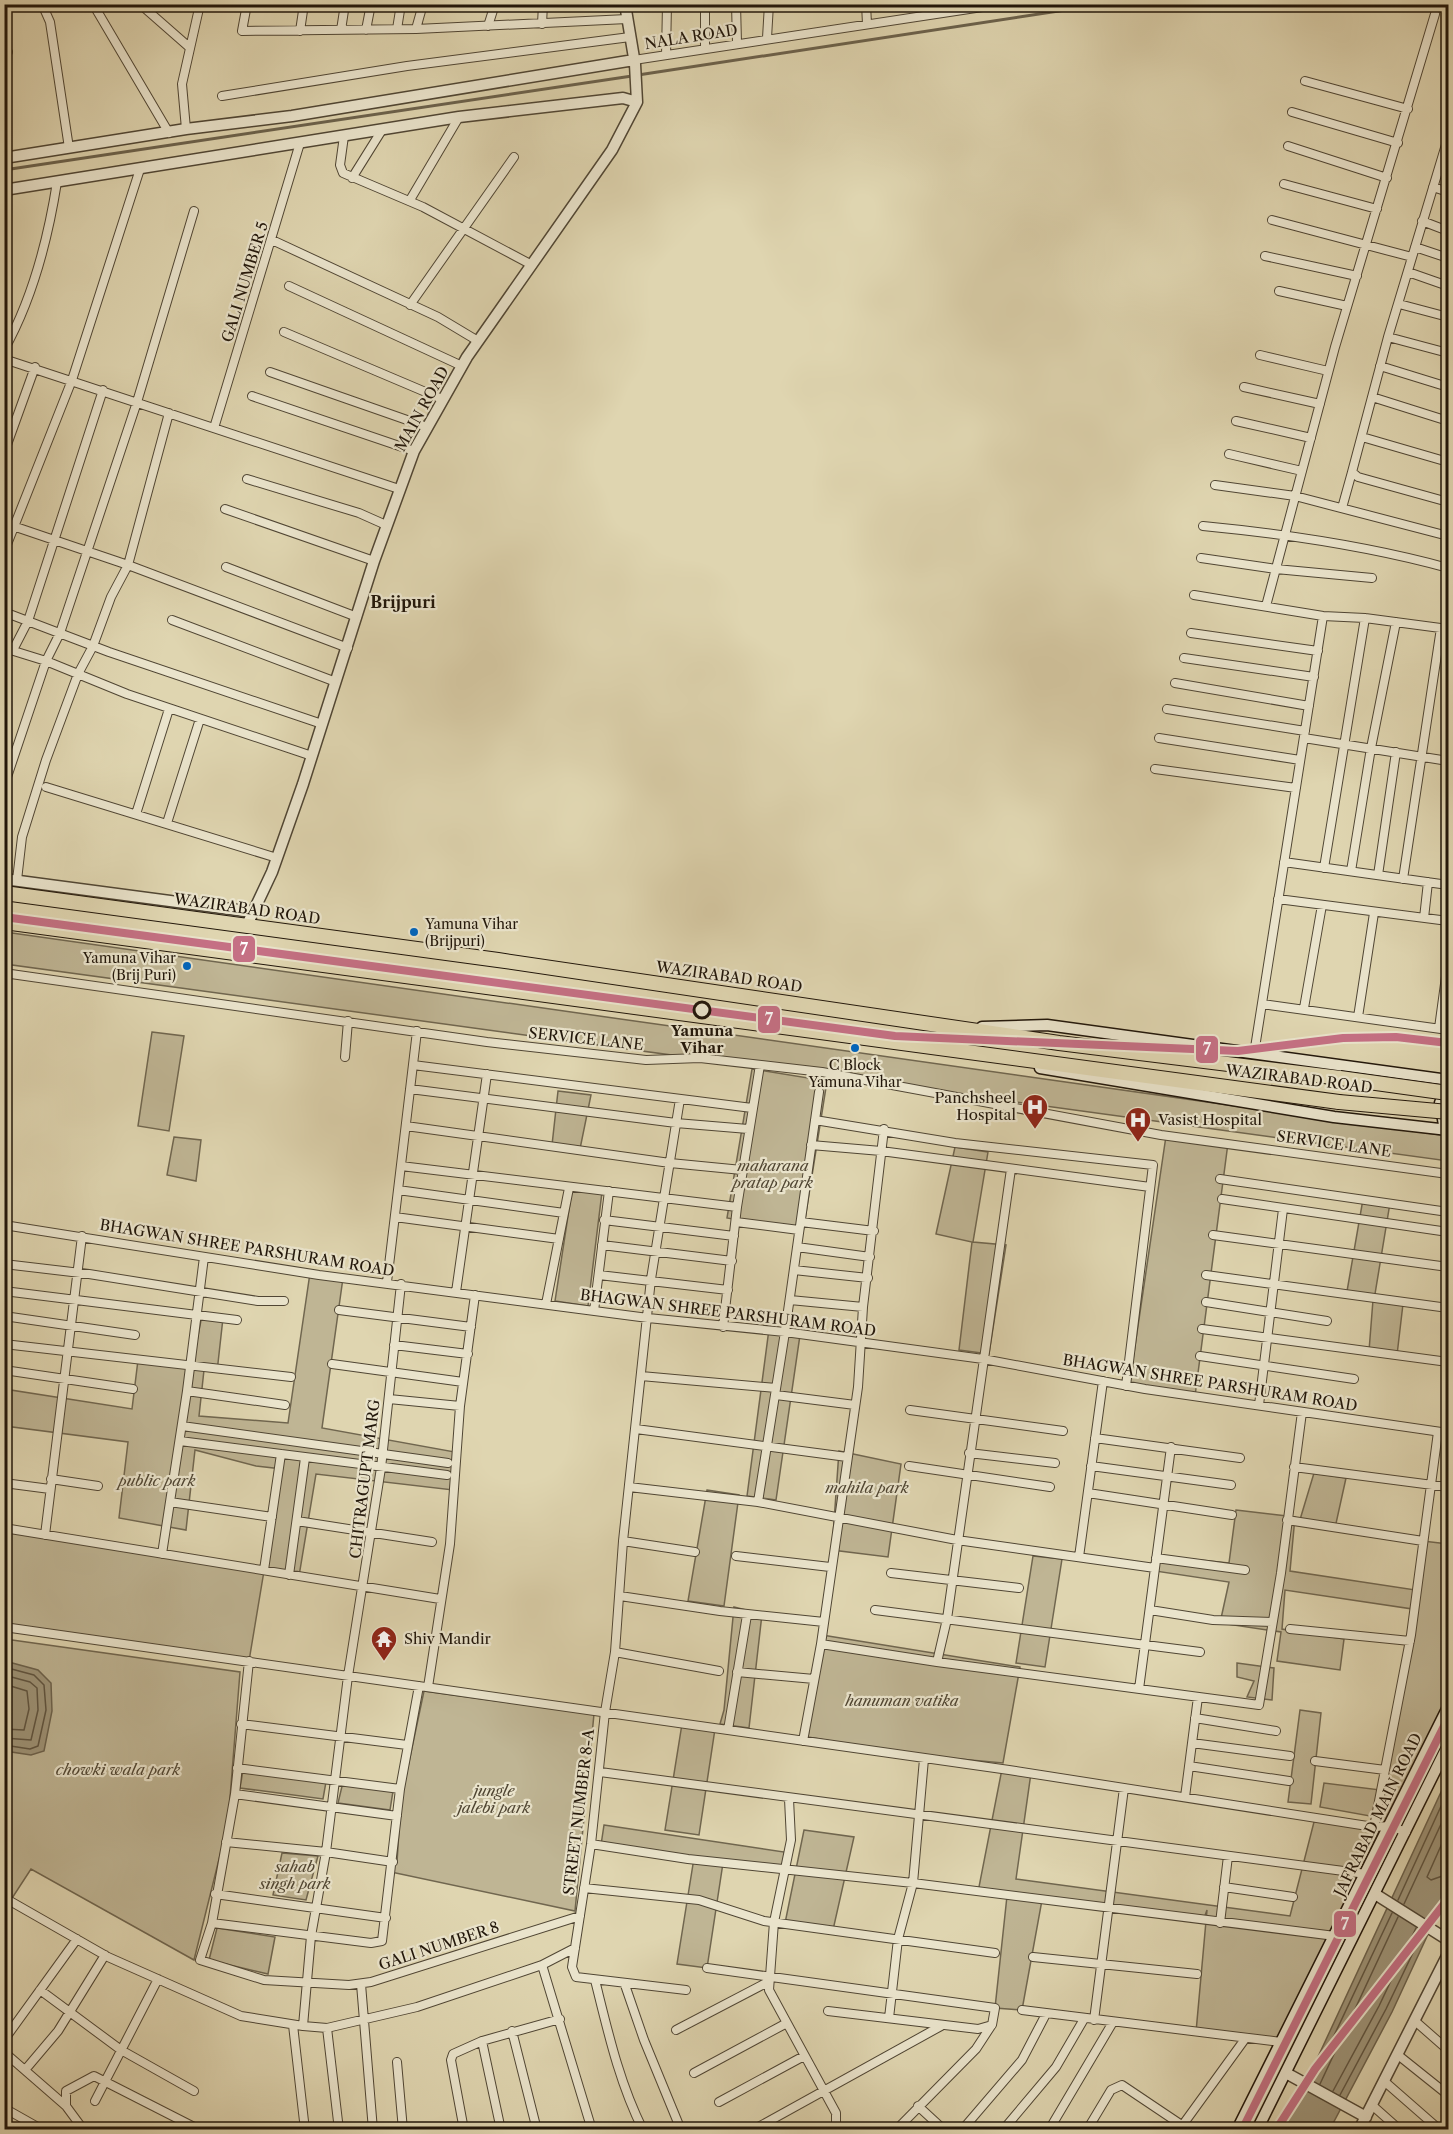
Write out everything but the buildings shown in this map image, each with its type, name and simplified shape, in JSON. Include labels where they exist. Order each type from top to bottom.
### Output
[{"type":"highway","name":"WAZIRABAD ROAD","points":[[4,893],[250,919],[1059,1043],[1449,1093]]},
{"type":"highway","name":"WAZIRABAD ROAD","points":[[4,922],[1339,1102],[1449,1112]]},
{"type":"street","points":[[42,4],[50,22],[69,148]]},
{"type":"street","points":[[93,4],[169,133]]},
{"type":"street","points":[[140,4],[189,47]]},
{"type":"street","points":[[186,129],[182,94],[189,47],[200,4]]},
{"type":"street","points":[[247,4],[242,31],[416,29],[627,19]]},
{"type":"street","points":[[300,30],[304,4]]},
{"type":"street","points":[[341,30],[345,4]]},
{"type":"street","points":[[366,30],[371,4]]},
{"type":"street","points":[[397,29],[400,4]]},
{"type":"street","points":[[416,29],[423,4]]},
{"type":"street","points":[[488,26],[495,4]]},
{"type":"street","points":[[542,24],[543,4]]},
{"type":"street","points":[[4,190],[459,117],[623,98],[637,99],[625,4]]},
{"type":"street","points":[[666,55],[667,4]]},
{"type":"street","points":[[705,4],[705,48]]},
{"type":"street","points":[[736,4],[737,43]]},
{"type":"street","points":[[767,38],[770,4]]},
{"type":"street","points":[[866,4],[867,24]]},
{"type":"street","name":"NALA ROAD","points":[[634,62],[767,38],[1002,4]]},
{"type":"street","points":[[1266,606],[1328,371],[1435,14]]},
{"type":"street","points":[[222,96],[407,66],[630,37]]},
{"type":"street","points":[[4,158],[186,129],[292,116],[634,62]]},
{"type":"street","points":[[1305,81],[1408,109]]},
{"type":"street","name":"MAIN ROAD","points":[[250,919],[277,858],[348,648],[386,525],[414,451],[442,399],[478,341],[612,150],[637,99]]},
{"type":"street","points":[[1292,112],[1398,143]]},
{"type":"street","points":[[410,200],[459,117]]},
{"type":"street","points":[[352,178],[382,130]]},
{"type":"street","points":[[344,136],[340,170],[352,178],[410,200],[532,266]]},
{"type":"street","points":[[1342,508],[1388,337],[1433,187],[1447,152],[1449,138]]},
{"type":"street","name":"GALI NUMBER 5","points":[[214,428],[300,143]]},
{"type":"street","points":[[1288,146],[1387,178]]},
{"type":"street","points":[[410,304],[514,157]]},
{"type":"street","points":[[4,552],[72,380],[140,169]]},
{"type":"street","points":[[4,350],[28,296],[51,221],[57,182]]},
{"type":"street","points":[[1284,184],[1377,209]]},
{"type":"street","points":[[1433,187],[1449,192]]},
{"type":"street","points":[[4,786],[46,661],[60,633],[137,402],[194,211]]},
{"type":"street","points":[[1272,220],[1412,257]]},
{"type":"street","points":[[1422,222],[1449,231]]},
{"type":"street","points":[[272,240],[438,317],[478,341]]},
{"type":"street","points":[[1415,247],[1449,258]]},
{"type":"street","points":[[1265,256],[1357,276]]},
{"type":"street","points":[[1408,272],[1449,286]]},
{"type":"street","points":[[289,286],[462,366]]},
{"type":"street","points":[[1279,291],[1347,306]]},
{"type":"street","points":[[1399,304],[1449,317]]},
{"type":"street","points":[[284,332],[442,399]]},
{"type":"street","points":[[1388,337],[1449,353]]},
{"type":"street","points":[[1260,355],[1328,371]]},
{"type":"street","points":[[4,359],[35,367],[399,489]]},
{"type":"street","points":[[1380,366],[1449,387]]},
{"type":"street","points":[[4,453],[35,367]]},
{"type":"street","points":[[270,372],[427,427]]},
{"type":"street","points":[[1244,387],[1320,404]]},
{"type":"street","points":[[103,390],[28,621],[9,649],[169,709],[312,756]]},
{"type":"street","points":[[252,396],[414,451]]},
{"type":"street","points":[[1372,397],[1449,422]]},
{"type":"street","points":[[17,880],[22,837],[46,760],[78,674],[93,646],[111,597],[128,565],[169,413]]},
{"type":"street","points":[[1236,421],[1311,438]]},
{"type":"street","points":[[1362,437],[1449,462]]},
{"type":"street","points":[[1228,453],[1302,471]]},
{"type":"street","points":[[1352,472],[1358,477],[1449,502]]},
{"type":"street","points":[[247,478],[358,513],[386,525]]},
{"type":"street","points":[[1215,485],[1295,496],[1449,536]]},
{"type":"street","points":[[225,509],[374,561]]},
{"type":"street","points":[[4,523],[128,565],[348,648]]},
{"type":"street","points":[[1203,526],[1285,534],[1393,553],[1449,568]]},
{"type":"street","points":[[1201,558],[1276,569],[1372,578]]},
{"type":"street","points":[[226,567],[357,617]]},
{"type":"street","points":[[1194,595],[1323,616],[1365,618],[1445,629],[1403,879]]},
{"type":"street","points":[[4,612],[93,646],[322,724]]},
{"type":"street","points":[[1254,1054],[1323,616]]},
{"type":"street","points":[[1324,867],[1342,744],[1365,618]]},
{"type":"street","points":[[172,620],[336,682]]},
{"type":"street","points":[[1351,872],[1371,748],[1396,622]]},
{"type":"street","points":[[1191,633],[1318,651]]},
{"type":"street","points":[[1184,658],[1314,677]]},
{"type":"street","points":[[1175,683],[1309,706]]},
{"type":"street","points":[[136,814],[169,709]]},
{"type":"street","points":[[1167,710],[1305,734],[1342,744],[1449,761]]},
{"type":"street","points":[[167,823],[200,719]]},
{"type":"street","points":[[1159,738],[1300,760]]},
{"type":"street","points":[[1378,875],[1396,752]]},
{"type":"street","points":[[1155,770],[1296,788]]},
{"type":"street","points":[[46,787],[277,858]]},
{"type":"street","points":[[1284,862],[1449,885]]},
{"type":"street","points":[[4,879],[250,919]]},
{"type":"street","points":[[1424,918],[1428,882]]},
{"type":"street","points":[[1278,899],[1449,921]]},
{"type":"street","points":[[1304,1008],[1322,905]]},
{"type":"street","points":[[1359,1017],[1374,913]]},
{"type":"street","points":[[1439,1028],[1449,962]]},
{"type":"street","name":"SERVICE LANE","points":[[4,973],[417,1032],[646,1060],[700,1058],[822,1072],[1161,1135],[1449,1174]]},
{"type":"street","points":[[1262,1004],[1304,1008],[1449,1030]]},
{"type":"street","points":[[345,1057],[348,1021]]},
{"type":"street","points":[[961,1028],[1047,1025],[1449,1080]]},
{"type":"street","points":[[387,1282],[417,1032]]},
{"type":"street","points":[[963,1052],[1022,1065],[1334,1118],[1447,1130],[1440,1103],[1444,1089],[1449,1085]]},
{"type":"street","points":[[413,1065],[752,1108]]},
{"type":"street","points":[[723,1328],[742,1170],[760,1065]]},
{"type":"street","points":[[456,1292],[487,1074]]},
{"type":"street","points":[[410,1089],[676,1123],[748,1129]]},
{"type":"street","points":[[758,1502],[790,1300],[819,1092]]},
{"type":"street","name":"STREET NUMBER 8-A","points":[[595,1980],[576,1977],[573,1973],[575,1948],[591,1844],[605,1712],[615,1652],[623,1542],[651,1280],[680,1099]]},
{"type":"street","points":[[815,1120],[955,1143],[1153,1166],[1126,1386]]},
{"type":"street","points":[[406,1126],[742,1170]]},
{"type":"street","points":[[803,1741],[821,1644],[830,1567],[855,1406],[863,1307],[874,1231],[884,1130]]},
{"type":"street","points":[[811,1145],[881,1151],[1150,1187]]},
{"type":"street","points":[[401,1166],[737,1207]]},
{"type":"street","points":[[937,1662],[952,1580],[1011,1169]]},
{"type":"street","points":[[1220,1179],[1449,1212]]},
{"type":"street","points":[[546,1304],[569,1188]]},
{"type":"street","points":[[398,1190],[564,1213]]},
{"type":"street","points":[[594,1311],[603,1220],[609,1191]]},
{"type":"street","points":[[1222,1199],[1449,1232]]},
{"type":"street","points":[[1259,1406],[1283,1209]]},
{"type":"street","points":[[395,1216],[559,1239]]},
{"type":"street","points":[[603,1220],[734,1236]]},
{"type":"street","points":[[736,1222],[874,1231]]},
{"type":"street","name":"BHAGWAN SHREE PARSHURAM ROAD","points":[[4,1225],[320,1275],[723,1328],[785,1332],[983,1359],[1126,1386],[1449,1433]]},
{"type":"street","points":[[1213,1235],[1449,1267]]},
{"type":"street","points":[[45,1535],[82,1236]]},
{"type":"street","points":[[602,1245],[732,1261]]},
{"type":"street","points":[[797,1247],[870,1257]]},
{"type":"street","points":[[162,1554],[188,1391],[204,1257]]},
{"type":"street","points":[[4,1264],[258,1301],[284,1301]]},
{"type":"street","points":[[794,1270],[868,1278]]},
{"type":"street","points":[[599,1275],[728,1290]]},
{"type":"street","points":[[1206,1275],[1449,1308]]},
{"type":"street","name":"CHITRAGUPT MARG","points":[[303,2026],[305,1982],[314,1908],[326,1852],[348,1676],[372,1533],[393,1371],[401,1284]]},
{"type":"street","points":[[4,1291],[74,1302],[237,1320]]},
{"type":"street","points":[[249,1661],[235,1794],[215,1894],[212,1923],[377,1943],[384,1937],[407,1745],[423,1686],[450,1544],[459,1406],[475,1295]]},
{"type":"street","points":[[790,1300],[863,1307]]},
{"type":"street","points":[[1206,1302],[1327,1321]]},
{"type":"street","points":[[339,1310],[471,1328]]},
{"type":"street","points":[[4,1316],[135,1335]]},
{"type":"street","points":[[1203,1329],[1449,1362]]},
{"type":"street","points":[[4,1344],[291,1377]]},
{"type":"street","points":[[394,1345],[468,1354]]},
{"type":"street","points":[[1200,1356],[1354,1379]]},
{"type":"street","points":[[332,1364],[464,1382]]},
{"type":"street","points":[[4,1370],[133,1389]]},
{"type":"street","points":[[641,1376],[776,1391],[855,1406]]},
{"type":"street","points":[[1078,1557],[1103,1381]]},
{"type":"street","points":[[188,1391],[285,1405]]},
{"type":"street","points":[[389,1399],[459,1406]]},
{"type":"street","points":[[910,1410],[1063,1431]]},
{"type":"street","points":[[821,1644],[937,1662],[1259,1705],[1302,1412]]},
{"type":"street","points":[[182,1426],[448,1463]]},
{"type":"street","points":[[636,1429],[847,1457]]},
{"type":"street","points":[[1374,1827],[1410,1641],[1438,1432]]},
{"type":"street","points":[[1095,1438],[1240,1458]]},
{"type":"street","points":[[180,1441],[447,1475]]},
{"type":"street","points":[[1139,1689],[1171,1447]]},
{"type":"street","points":[[969,1453],[1055,1463]]},
{"type":"street","points":[[264,1570],[281,1455]]},
{"type":"street","points":[[289,1575],[305,1458]]},
{"type":"street","points":[[909,1466],[1050,1487]]},
{"type":"street","points":[[1091,1466],[1231,1485]]},
{"type":"street","points":[[1294,1467],[1449,1487]]},
{"type":"street","points":[[51,1479],[98,1486]]},
{"type":"street","points":[[4,1483],[50,1489]]},
{"type":"street","points":[[629,1487],[758,1502],[957,1540],[1155,1568]]},
{"type":"street","points":[[1088,1493],[1232,1515]]},
{"type":"street","points":[[170,1502],[272,1517]]},
{"type":"street","points":[[1287,1520],[1424,1541]]},
{"type":"street","points":[[297,1521],[432,1542]]},
{"type":"street","points":[[4,1528],[440,1599]]},
{"type":"street","points":[[623,1542],[695,1552]]},
{"type":"street","points":[[736,1556],[830,1567]]},
{"type":"street","points":[[1156,1558],[1245,1570]]},
{"type":"street","points":[[891,1573],[1019,1588]]},
{"type":"street","points":[[620,1596],[747,1615],[824,1622]]},
{"type":"street","points":[[874,1610],[1200,1652]]},
{"type":"street","points":[[1150,1610],[1213,1620],[1272,1622]]},
{"type":"street","points":[[728,1731],[747,1615]]},
{"type":"street","points":[[4,1627],[605,1712],[1374,1827],[1390,1826],[1406,1832]]},
{"type":"street","points":[[1290,1629],[1410,1641]]},
{"type":"street","points":[[615,1652],[719,1671]]},
{"type":"street","points":[[737,1672],[814,1678]]},
{"type":"street","points":[[1185,1797],[1198,1696]]},
{"type":"street","name":"JAFRABAD MAIN ROAD","points":[[1237,2130],[1449,1707]]},
{"type":"street","points":[[1195,1718],[1276,1731]]},
{"type":"street","points":[[241,1724],[407,1745]]},
{"type":"street","points":[[1192,1743],[1290,1756]]},
{"type":"street","points":[[1257,2130],[1449,1745]]},
{"type":"street","points":[[889,2018],[898,1939],[913,1883],[924,1760]]},
{"type":"street","points":[[1315,1761],[1385,1770]]},
{"type":"street","points":[[1189,1766],[1289,1781]]},
{"type":"street","points":[[237,1768],[400,1789]]},
{"type":"street","points":[[600,1772],[671,1780],[789,1799],[920,1813],[1366,1874]]},
{"type":"street","points":[[1094,2020],[1124,1788]]},
{"type":"street","points":[[235,1794],[397,1816]]},
{"type":"street","points":[[789,1799],[791,1840],[787,1870],[774,1922],[768,1979],[770,1997],[838,2119],[827,2130]]},
{"type":"street","points":[[226,1842],[326,1852],[393,1862]]},
{"type":"street","points":[[591,1844],[688,1859],[913,1883],[1335,1936]]},
{"type":"street","points":[[1220,1923],[1228,1856]]},
{"type":"street","points":[[1224,1887],[1293,1897]]},
{"type":"street","points":[[584,1888],[699,1900],[774,1922],[996,1953]]},
{"type":"street","points":[[215,1894],[386,1918]]},
{"type":"street","points":[[1375,1894],[1449,1940]]},
{"type":"street","points":[[10,1901],[105,1955],[241,2016],[327,2028],[417,2007],[542,1965],[575,1948]]},
{"type":"street","name":"GALI NUMBER 8","points":[[212,1923],[200,1960],[264,1980],[361,1984],[579,1916]]},
{"type":"street","points":[[4,2040],[77,1939]]},
{"type":"street","points":[[1359,2130],[1449,1954]]},
{"type":"street","points":[[25,2070],[58,2031],[105,1955]]},
{"type":"street","points":[[1033,1957],[1197,1974]]},
{"type":"street","points":[[542,1965],[592,2130]]},
{"type":"street","points":[[707,1968],[768,1979],[892,1993],[995,2008],[992,2025],[976,2049],[896,2130]]},
{"type":"street","points":[[95,2101],[158,1979]]},
{"type":"street","points":[[676,2030],[768,1979]]},
{"type":"street","points":[[643,2130],[617,2067],[595,1980],[686,1990]]},
{"type":"street","points":[[361,1984],[373,2130]]},
{"type":"street","points":[[625,1985],[644,2040],[681,2130]]},
{"type":"street","points":[[40,1990],[121,2050],[194,2091]]},
{"type":"street","points":[[1022,2010],[1281,2042]]},
{"type":"street","points":[[828,2011],[978,2030],[992,2025]]},
{"type":"street","points":[[962,2130],[1022,2060],[1046,2014]]},
{"type":"street","points":[[464,2130],[451,2060],[458,2050],[512,2031],[560,2019]]},
{"type":"street","points":[[1003,2130],[1056,2067],[1084,2019]]},
{"type":"street","points":[[1415,2020],[1449,2050]]},
{"type":"street","points":[[1048,2130],[1113,2022]]},
{"type":"street","points":[[694,2073],[785,2024]]},
{"type":"street","points":[[293,2025],[305,2130]]},
{"type":"street","points":[[753,2130],[764,2126],[941,2026]]},
{"type":"street","points":[[327,2028],[339,2130]]},
{"type":"street","points":[[512,2031],[537,2130]]},
{"type":"street","points":[[1087,2130],[1112,2090],[1122,2085],[1184,2128],[1245,2039]]},
{"type":"street","points":[[482,2041],[501,2130]]},
{"type":"street","points":[[4,2052],[66,2106],[80,2125],[87,2130]]},
{"type":"street","points":[[1398,2055],[1449,2095]]},
{"type":"street","points":[[719,2102],[804,2056]]},
{"type":"street","points":[[397,2061],[403,2130]]},
{"type":"street","points":[[1286,2073],[1366,2117]]},
{"type":"street","points":[[66,2106],[66,2091],[94,2076],[200,2130]]},
{"type":"street","points":[[1384,2081],[1440,2130]]},
{"type":"street","points":[[918,2106],[944,2130]]},
{"type":"street","points":[[1373,2106],[1400,2130]]},
{"type":"street","points":[[4,2109],[43,2130]]},
{"type":"green space","points":[[5,932],[1448,1136],[1448,1161],[5,964]]},
{"type":"green space","points":[[152,1032],[184,1036],[169,1131],[138,1126]]},
{"type":"green space","name":"maharana pratap park","points":[[752,1069],[827,1081],[803,1232],[727,1218]]},
{"type":"green space","points":[[558,1091],[591,1095],[580,1149],[552,1145]]},
{"type":"green space","points":[[1166,1136],[1228,1143],[1195,1396],[1129,1387]]},
{"type":"green space","points":[[174,1137],[201,1140],[196,1181],[167,1175]]},
{"type":"green space","points":[[955,1147],[988,1152],[973,1242],[1006,1245],[989,1354],[959,1350],[972,1242],[936,1234]]},
{"type":"green space","points":[[572,1190],[602,1192],[588,1306],[555,1301]]},
{"type":"green space","points":[[1363,1199],[1390,1203],[1374,1300],[1403,1304],[1397,1355],[1369,1351],[1373,1300],[1346,1297]]},
{"type":"green space","name":"public park","points":[[310,1273],[343,1278],[322,1428],[455,1452],[453,1490],[316,1474],[299,1576],[264,1571],[249,1661],[5,1626],[5,1529],[263,1570],[282,1469],[256,1466],[195,1450],[186,1530],[119,1518],[128,1442],[5,1426],[4,1389],[132,1409],[138,1360],[192,1367],[202,1315],[223,1318],[217,1372],[204,1370],[199,1416],[288,1423]]},
{"type":"green space","points":[[769,1329],[800,1335],[776,1500],[747,1496]]},
{"type":"green space","name":"mahila park","points":[[839,1451],[901,1464],[888,1557],[832,1550]]},
{"type":"green space","points":[[1314,1473],[1346,1478],[1335,1528],[1299,1523]]},
{"type":"green space","points":[[707,1490],[739,1495],[724,1606],[688,1601]]},
{"type":"green space","points":[[1236,1510],[1295,1517],[1290,1571],[1415,1590],[1423,1541],[1448,1544],[1448,1702],[1390,1826],[1381,1827],[1281,2042],[1196,2032],[1207,1910],[1203,1921],[1042,1900],[1022,2010],[995,2008],[1007,1896],[978,1892],[1002,1769],[1031,1773],[1016,1879],[1290,1916],[1315,1818],[1374,1826],[1376,1817],[1320,1807],[1324,1783],[1380,1790],[1412,1609],[1285,1590],[1282,1629],[1344,1639],[1340,1670],[1277,1661],[1281,1632],[1220,1623],[1229,1582],[1155,1571],[1161,1556],[1229,1563]]},
{"type":"green space","points":[[1033,1556],[1062,1559],[1045,1667],[1016,1663]]},
{"type":"green space","points":[[734,1607],[762,1614],[749,1728],[720,1724],[724,1710]]},
{"type":"green space","name":"hanuman vatika","points":[[822,1635],[1020,1667],[1003,1763],[905,1754],[808,1737]]},
{"type":"green space","name":"chowki wala park","points":[[5,1639],[240,1672],[228,1823],[194,1960],[31,1869],[5,1909]]},
{"type":"green space","points":[[1237,1663],[1274,1668],[1272,1700],[1247,1697],[1254,1681],[1237,1677]]},
{"type":"green space","name":"jungle jalebi park","points":[[424,1691],[594,1714],[575,1911],[391,1872],[397,1862],[401,1800]]},
{"type":"green space","points":[[1300,1710],[1321,1713],[1311,1804],[1288,1802]]},
{"type":"green space","points":[[682,1724],[715,1729],[699,1835],[665,1830]]},
{"type":"green space","points":[[243,1770],[326,1782],[323,1799],[240,1788]]},
{"type":"green space","points":[[343,1782],[393,1791],[390,1810],[338,1803]]},
{"type":"green space","points":[[604,1825],[791,1853],[787,1870],[723,1863],[707,1968],[677,1964],[694,1858],[601,1845]]},
{"type":"green space","points":[[804,1830],[854,1837],[833,1930],[785,1923]]},
{"type":"green space","name":"sahab singh park","points":[[282,1853],[318,1856],[306,1900],[273,1895]]},
{"type":"green space","points":[[217,1928],[275,1937],[268,1974],[209,1960]]},
{"type":"water","points":[[5,1661],[38,1670],[51,1683],[52,1711],[44,1751],[31,1755],[5,1751]]},
{"type":"water","points":[[1448,1777],[1448,1891],[1392,2012],[1330,2129],[1284,2130]]},
{"type":"waterway","points":[[638,75],[1105,4]]},
{"type":"waterway","points":[[4,170],[632,76]]},
{"type":"transit line","name":"7","points":[[4,917],[895,1036],[1238,1051],[1343,1038],[1396,1037],[1448,1043]]},
{"type":"transit line","name":"7","points":[[1242,2130],[1448,1718]]},
{"type":"transit line","name":"7","points":[[1276,2130],[1315,2069],[1448,1899]]},
{"type":"place","name":"Yamuna Vihar (Brijpuri)","points":[[414,932]]},
{"type":"place","name":"Yamuna Vihar (Brij Puri)","points":[[187,966]]},
{"type":"place","name":"Yamuna Vihar","points":[[702,1010]]},
{"type":"place","name":"C Block Yamuna Vihar","points":[[855,1048]]},
{"type":"place","name":"Panchsheel Hospital","points":[[1035,1130]]},
{"type":"place","name":"Vasist Hospital","points":[[1138,1143]]},
{"type":"place","name":"Shiv Mandir","points":[[384,1662]]},
{"type":"district","name":"Brijpuri","points":[[403,602]]}]
